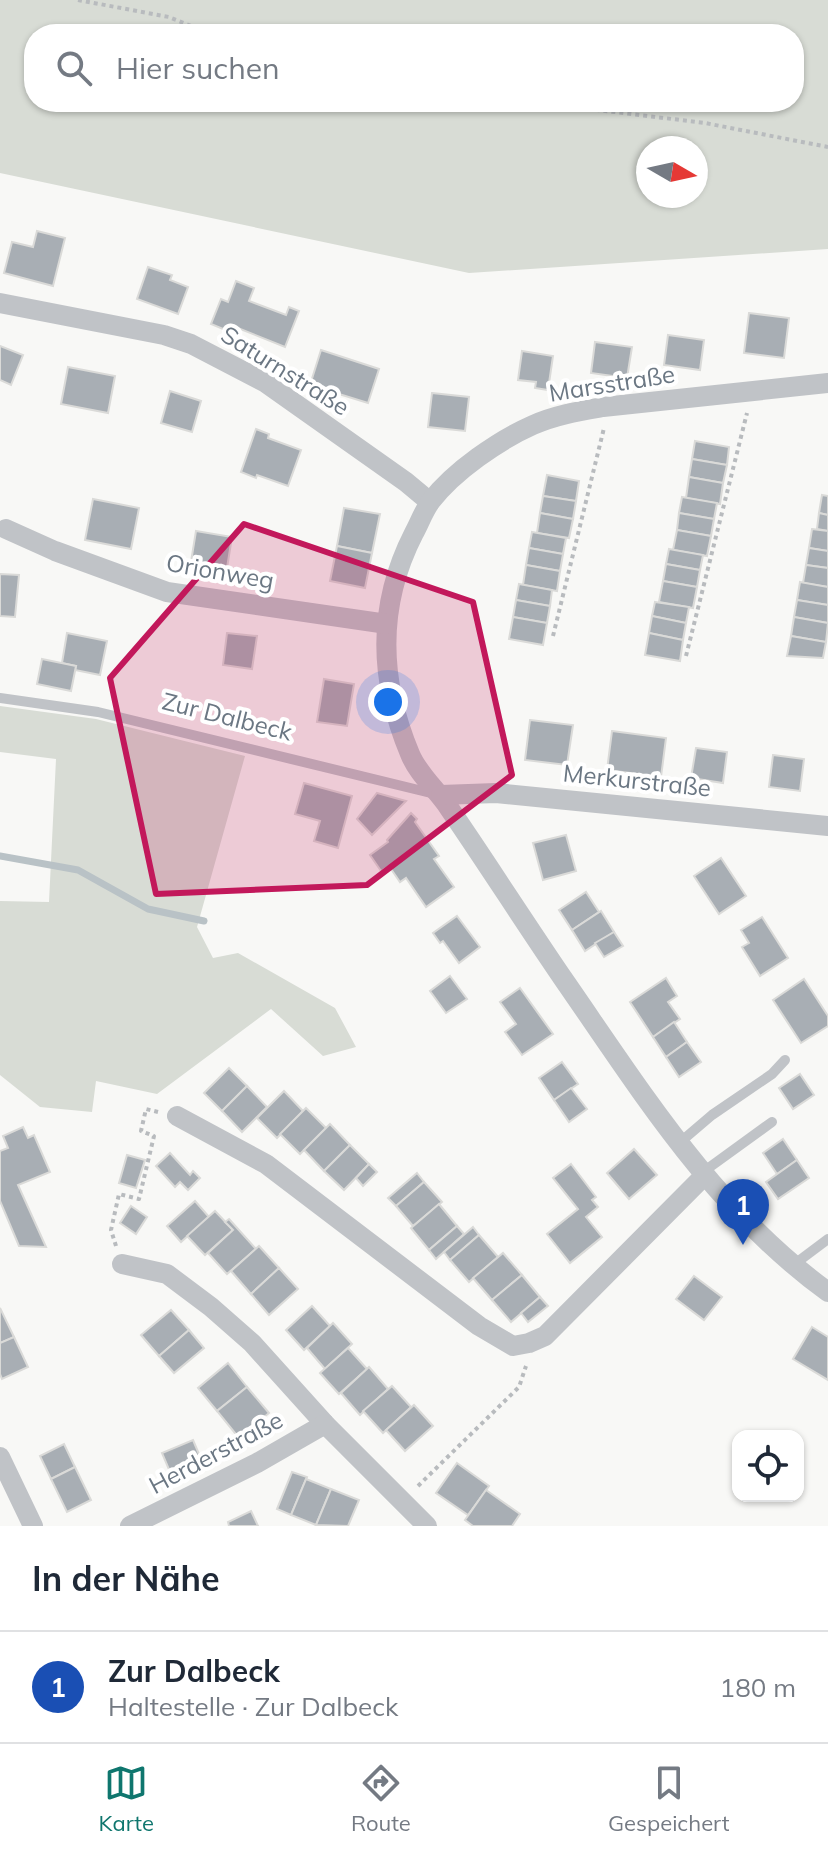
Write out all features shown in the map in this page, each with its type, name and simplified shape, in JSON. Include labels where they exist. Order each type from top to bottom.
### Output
[{"type":"street","name":"Saturnstraße","points":[[0,303],[164,335],[191,344],[266,383],[430,502]]},
{"type":"street","name":"Marsstraße","points":[[387,624],[392,590],[406,549],[430,502],[488,450],[534,425],[603,407],[828,383]]},
{"type":"street","name":"Orionweg","points":[[6,529],[55,551],[167,592],[387,624]]},
{"type":"street","points":[[387,624],[386,671],[397,718],[412,759],[441,795],[552,963],[702,1175],[792,1266],[828,1292]]},
{"type":"street","name":"Merkurstraße","points":[[441,795],[496,793],[828,826]]},
{"type":"street","points":[[177,1116],[266,1164],[494,1337],[513,1346],[545,1336],[702,1175]]},
{"type":"street","name":"Herderstraße","points":[[122,1264],[167,1274],[211,1307],[252,1343],[325,1424],[427,1526]]},
{"type":"street","name":"Herderstraße","points":[[130,1526],[257,1463],[325,1424]]},
{"type":"street","points":[[0,1457],[33,1526]]},
{"type":"lane","name":"Zur Dalbeck","points":[[0,698],[98,712],[441,795]]},
{"type":"lane","points":[[678,1144],[712,1115],[772,1074],[785,1060]]},
{"type":"lane","points":[[702,1175],[772,1122]]},
{"type":"lane","points":[[792,1266],[828,1239]]},
{"type":"path","points":[[78,0],[169,17],[186,24]]},
{"type":"path","points":[[614,112],[705,123],[828,147]]},
{"type":"path","points":[[686,656],[745,418]]},
{"type":"path","points":[[553,636],[603,433]]},
{"type":"path","points":[[122,1264],[111,1230],[119,1194],[139,1199],[154,1136],[141,1131],[146,1109],[177,1116]]},
{"type":"path","points":[[402,1502],[519,1387],[535,1340]]},
{"type":"highlighted area","points":[[244,524],[473,602],[512,775],[367,885],[156,894],[110,678]]},
{"type":"shaded area","points":[[0,0],[828,0],[828,249],[469,273],[0,173]]},
{"type":"shaded area","points":[[0,706],[96,719],[245,756],[197,927],[213,958],[238,953],[335,1008],[356,1047],[323,1056],[271,1009],[157,1094],[96,1081],[92,1112],[40,1107],[0,1075],[0,901],[49,902],[56,759],[0,752]]},
{"type":"building","points":[[37,231],[65,238],[53,286],[4,273],[12,242],[33,247]]},
{"type":"building","points":[[148,267],[172,275],[170,280],[188,287],[178,314],[137,299]]},
{"type":"building","points":[[236,281],[254,288],[249,301],[286,315],[289,307],[299,311],[285,347],[238,328],[235,334],[211,324],[221,299],[228,302]]},
{"type":"building","points":[[749,313],[789,318],[784,358],[744,353]]},
{"type":"building","points":[[668,335],[704,340],[700,370],[664,365]]},
{"type":"building","points":[[595,342],[632,347],[627,378],[591,373]]},
{"type":"building","points":[[0,346],[23,355],[11,385],[0,380]]},
{"type":"building","points":[[321,350],[379,369],[368,403],[310,385]]},
{"type":"building","points":[[522,351],[553,356],[548,390],[535,388],[536,382],[518,380]]},
{"type":"building","points":[[68,367],[115,376],[108,413],[61,404]]},
{"type":"building","points":[[170,391],[201,401],[192,432],[161,423]]},
{"type":"building","points":[[432,393],[469,397],[465,431],[428,427]]},
{"type":"building","points":[[256,429],[269,434],[268,438],[301,450],[288,486],[241,472]]},
{"type":"building","points":[[695,441],[729,447],[727,465],[692,459]]},
{"type":"building","points":[[692,459],[727,465],[723,483],[689,477]]},
{"type":"building","points":[[547,475],[579,481],[576,501],[543,496]]},
{"type":"building","points":[[689,477],[723,483],[720,504],[686,498]]},
{"type":"building","points":[[822,495],[828,496],[828,515],[819,513]]},
{"type":"building","points":[[543,496],[576,501],[573,519],[540,513]]},
{"type":"building","points":[[682,497],[717,503],[714,519],[679,513]]},
{"type":"building","points":[[93,499],[139,508],[131,549],[85,540]]},
{"type":"building","points":[[344,508],[380,514],[372,553],[337,546]]},
{"type":"building","points":[[540,513],[573,519],[569,538],[537,533]]},
{"type":"building","points":[[679,513],[714,519],[711,536],[677,530]]},
{"type":"building","points":[[819,513],[828,515],[828,531],[817,529]]},
{"type":"building","points":[[812,529],[828,531],[828,551],[809,548]]},
{"type":"building","points":[[677,530],[711,536],[707,556],[673,550]]},
{"type":"building","points":[[196,531],[232,537],[226,574],[190,568]]},
{"type":"building","points":[[532,532],[566,538],[563,554],[529,548]]},
{"type":"building","points":[[337,546],[372,553],[365,588],[330,581]]},
{"type":"building","points":[[529,548],[563,554],[560,571],[526,565]]},
{"type":"building","points":[[809,548],[828,551],[828,568],[806,565]]},
{"type":"building","points":[[669,549],[703,555],[700,570],[666,564]]},
{"type":"building","points":[[666,564],[700,570],[697,587],[663,581]]},
{"type":"building","points":[[526,565],[560,571],[557,591],[523,585]]},
{"type":"building","points":[[806,565],[828,568],[828,587],[803,583]]},
{"type":"building","points":[[0,574],[19,575],[15,617],[0,616]]},
{"type":"building","points":[[663,581],[697,587],[693,608],[659,602]]},
{"type":"building","points":[[800,582],[828,587],[828,605],[797,600]]},
{"type":"building","points":[[519,584],[552,590],[550,606],[516,600]]},
{"type":"building","points":[[516,600],[550,606],[547,623],[513,617]]},
{"type":"building","points":[[797,600],[828,605],[828,623],[794,617]]},
{"type":"building","points":[[655,602],[689,607],[686,623],[652,616]]},
{"type":"building","points":[[652,616],[686,623],[683,640],[649,633]]},
{"type":"building","points":[[513,617],[547,623],[543,645],[509,639]]},
{"type":"building","points":[[794,617],[828,623],[826,642],[791,636]]},
{"type":"building","points":[[67,633],[107,641],[100,675],[75,670],[76,666],[62,663]]},
{"type":"building","points":[[227,633],[257,636],[252,669],[223,665]]},
{"type":"building","points":[[649,633],[683,640],[680,661],[645,655]]},
{"type":"building","points":[[791,636],[826,642],[823,658],[787,656]]},
{"type":"building","points":[[42,659],[76,666],[71,691],[37,684]]},
{"type":"building","points":[[324,679],[354,684],[347,726],[317,722]]},
{"type":"building","points":[[530,720],[573,725],[567,765],[525,760]]},
{"type":"building","points":[[612,731],[666,738],[661,777],[607,770]]},
{"type":"building","points":[[696,748],[727,752],[723,783],[691,778]]},
{"type":"building","points":[[773,755],[804,759],[800,791],[769,787]]},
{"type":"building","points":[[304,783],[352,796],[338,848],[314,841],[320,821],[295,814]]},
{"type":"building","points":[[377,793],[406,801],[372,835],[357,819]]},
{"type":"building","points":[[411,813],[439,856],[434,859],[454,887],[426,907],[406,878],[400,882],[389,866],[381,871],[370,855],[388,842]]},
{"type":"building","points":[[566,835],[576,871],[543,880],[533,843]]},
{"type":"building","points":[[721,858],[746,896],[719,914],[694,876]]},
{"type":"building","points":[[586,892],[599,912],[572,930],[559,910]]},
{"type":"building","points":[[601,911],[614,932],[585,951],[572,930]]},
{"type":"building","points":[[457,916],[480,947],[459,963],[433,933]]},
{"type":"building","points":[[762,917],[788,958],[760,976],[742,947],[749,943],[741,930]]},
{"type":"building","points":[[614,932],[623,946],[604,957],[595,943]]},
{"type":"building","points":[[450,976],[467,999],[446,1013],[430,991]]},
{"type":"building","points":[[666,978],[677,996],[668,1002],[680,1019],[653,1037],[630,1002]]},
{"type":"building","points":[[804,979],[828,1016],[828,1026],[801,1043],[773,1000]]},
{"type":"building","points":[[520,988],[553,1034],[522,1055],[505,1032],[516,1024],[500,1002]]},
{"type":"building","points":[[674,1022],[687,1042],[666,1057],[653,1037]]},
{"type":"building","points":[[687,1042],[701,1062],[679,1077],[666,1057]]},
{"type":"building","points":[[562,1062],[578,1084],[554,1100],[539,1078]]},
{"type":"building","points":[[229,1068],[247,1086],[222,1111],[204,1093]]},
{"type":"building","points":[[800,1074],[814,1095],[793,1109],[779,1088]]},
{"type":"building","points":[[247,1086],[267,1107],[242,1132],[222,1111]]},
{"type":"building","points":[[571,1088],[587,1109],[569,1122],[554,1100]]},
{"type":"building","points":[[284,1091],[303,1111],[277,1138],[257,1118]]},
{"type":"building","points":[[306,1108],[326,1128],[300,1154],[280,1134]]},
{"type":"building","points":[[330,1124],[350,1145],[324,1171],[304,1150]]},
{"type":"building","points":[[23,1127],[28,1138],[34,1135],[50,1172],[18,1185],[46,1247],[19,1246],[0,1201],[0,1151],[8,1148],[3,1136]]},
{"type":"building","points":[[783,1139],[797,1160],[777,1174],[763,1153]]},
{"type":"building","points":[[350,1145],[369,1164],[344,1190],[324,1171]]},
{"type":"building","points":[[634,1149],[657,1175],[629,1199],[607,1173]]},
{"type":"building","points":[[170,1153],[190,1175],[193,1171],[200,1178],[188,1190],[180,1182],[175,1187],[156,1166]]},
{"type":"building","points":[[127,1155],[145,1160],[136,1188],[119,1183]]},
{"type":"building","points":[[797,1160],[809,1178],[778,1199],[766,1182]]},
{"type":"building","points":[[369,1164],[377,1172],[363,1186],[356,1178]]},
{"type":"building","points":[[571,1164],[596,1197],[592,1200],[598,1207],[586,1217],[602,1237],[570,1263],[547,1234],[578,1209],[553,1178]]},
{"type":"building","points":[[417,1173],[424,1182],[396,1206],[388,1198]]},
{"type":"building","points":[[424,1182],[442,1202],[413,1226],[396,1206]]},
{"type":"building","points":[[195,1201],[209,1217],[181,1242],[167,1226]]},
{"type":"building","points":[[439,1204],[457,1226],[429,1250],[411,1228]]},
{"type":"building","points":[[131,1206],[147,1217],[136,1234],[120,1223]]},
{"type":"building","points":[[215,1211],[233,1230],[205,1255],[187,1236]]},
{"type":"building","points":[[229,1219],[256,1249],[227,1274],[208,1253],[233,1230],[225,1222]]},
{"type":"building","points":[[457,1226],[464,1234],[436,1259],[429,1250]]},
{"type":"building","points":[[473,1227],[479,1235],[450,1260],[444,1252]]},
{"type":"building","points":[[479,1235],[498,1257],[469,1282],[450,1260]]},
{"type":"building","points":[[259,1246],[279,1268],[251,1294],[231,1271]]},
{"type":"building","points":[[503,1253],[522,1275],[492,1300],[473,1278]]},
{"type":"building","points":[[279,1268],[298,1289],[269,1315],[251,1294]]},
{"type":"building","points":[[522,1275],[540,1297],[511,1322],[492,1300]]},
{"type":"building","points":[[694,1276],[722,1297],[704,1320],[676,1299]]},
{"type":"building","points":[[540,1297],[548,1306],[528,1322],[521,1313]]},
{"type":"building","points":[[312,1306],[330,1326],[304,1350],[286,1330]]},
{"type":"building","points":[[0,1308],[14,1337],[0,1343]]},
{"type":"building","points":[[171,1310],[189,1330],[159,1356],[141,1335]]},
{"type":"building","points":[[333,1323],[352,1344],[325,1369],[307,1348]]},
{"type":"building","points":[[812,1327],[828,1337],[828,1380],[793,1359]]},
{"type":"building","points":[[189,1330],[204,1348],[174,1373],[159,1356]]},
{"type":"building","points":[[14,1337],[28,1367],[2,1379],[0,1343]]},
{"type":"building","points":[[348,1348],[367,1369],[339,1394],[320,1373]]},
{"type":"building","points":[[228,1363],[247,1387],[217,1411],[198,1388]]},
{"type":"building","points":[[369,1367],[388,1389],[360,1415],[341,1393]]},
{"type":"building","points":[[392,1386],[411,1407],[383,1433],[363,1411]]},
{"type":"building","points":[[247,1387],[269,1413],[239,1438],[217,1411]]},
{"type":"building","points":[[414,1405],[433,1426],[405,1451],[386,1430]]},
{"type":"building","points":[[193,1440],[204,1466],[173,1479],[162,1453]]},
{"type":"building","points":[[64,1444],[75,1467],[51,1479],[40,1456]]},
{"type":"building","points":[[457,1463],[489,1486],[468,1515],[436,1493]]},
{"type":"building","points":[[75,1467],[91,1500],[67,1512],[51,1479]]},
{"type":"building","points":[[292,1472],[307,1477],[291,1515],[277,1509]]},
{"type":"building","points":[[306,1479],[331,1489],[316,1525],[291,1515]]},
{"type":"building","points":[[331,1489],[359,1500],[348,1526],[316,1525]]},
{"type":"building","points":[[486,1490],[520,1514],[512,1526],[473,1526],[465,1520]]},
{"type":"building","points":[[251,1511],[258,1526],[229,1526],[228,1522]]},
{"type":"waterway","points":[[0,856],[78,870],[148,909],[204,921]]},
{"type":"place","name":"Zur Dalbeck","points":[[743,1245]]}]
